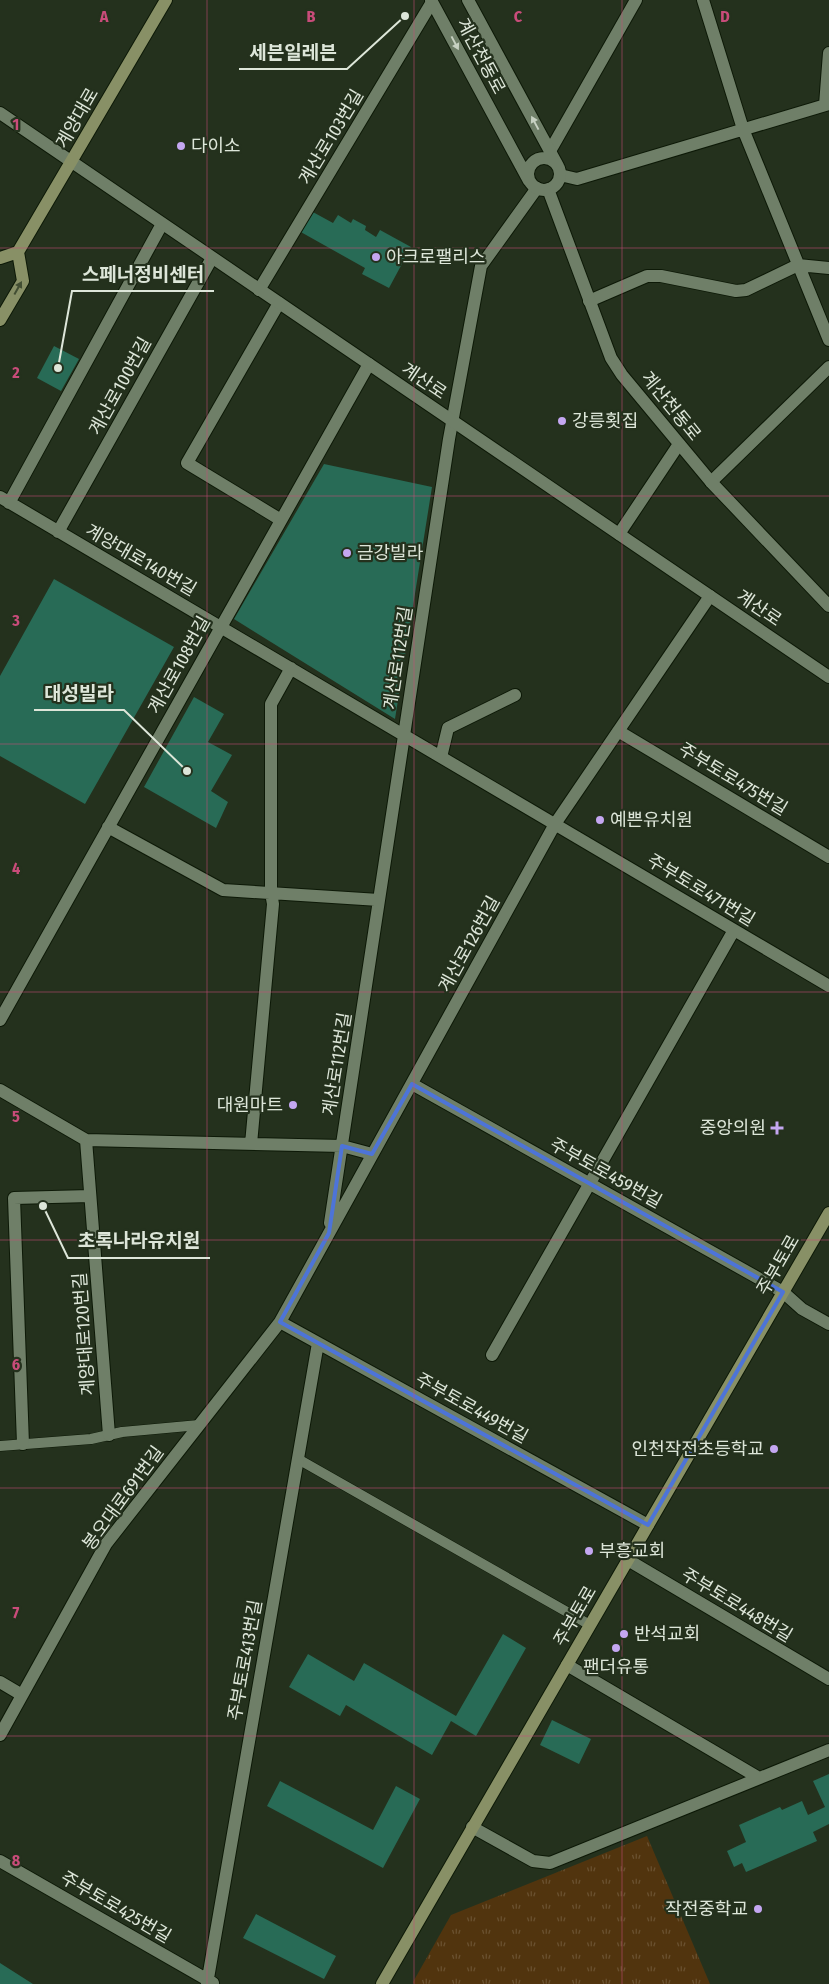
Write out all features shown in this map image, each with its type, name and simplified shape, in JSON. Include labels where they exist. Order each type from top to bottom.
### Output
[{"type":"main road","name":"계양대로","points":[[18,252],[166,0]]},
{"type":"main road","points":[[0,258],[18,252],[22,281],[0,320]]},
{"type":"main road","name":"주부토로","points":[[382,1984],[829,1213]]},
{"type":"street","name":"계산천동로","points":[[468,0],[559,170]]},
{"type":"street","points":[[550,151],[636,0]]},
{"type":"street","points":[[703,0],[743,129],[829,340]]},
{"type":"street","name":"계산천동로","points":[[432,1],[538,186],[589,301],[611,358],[622,375],[711,482],[829,606]]},
{"type":"street","name":"계산로103번길","points":[[259,290],[432,1]]},
{"type":"street","points":[[559,170],[556,184],[538,186],[528,168],[534,160],[544,158],[552,160],[559,170],[577,178],[827,104],[829,53]]},
{"type":"street","name":"계산로","points":[[0,113],[829,677]]},
{"type":"street","name":"계산로112번길","points":[[329,1233],[452,421],[481,266],[538,186]]},
{"type":"street","points":[[5,500],[162,224]]},
{"type":"street","name":"계산로100번길","points":[[58,532],[212,258]]},
{"type":"street","points":[[589,301],[647,276],[661,276],[736,291],[746,290],[798,265],[829,268]]},
{"type":"street","points":[[279,303],[187,463],[281,520]]},
{"type":"street","name":"계산로108번길","points":[[0,1020],[369,364]]},
{"type":"street","points":[[711,482],[829,367]]},
{"type":"street","points":[[619,534],[679,444]]},
{"type":"street","name":"계양대로140번길","points":[[5,500],[555,824]]},
{"type":"street","name":"계산로126번길","points":[[280,1322],[555,824],[710,596]]},
{"type":"street","points":[[250,1144],[273,904],[271,893],[271,704],[291,668]]},
{"type":"street","points":[[441,757],[448,728],[515,695]]},
{"type":"street","name":"주부토로475번길","points":[[618,731],[829,857]]},
{"type":"street","name":"주부토로471번길","points":[[555,824],[829,986]]},
{"type":"street","points":[[108,827],[223,890],[379,900]]},
{"type":"street","points":[[492,1355],[588,1183],[734,930]]},
{"type":"street","name":"주부토로459번길","points":[[412,1084],[783,1292],[802,1309],[829,1324]]},
{"type":"street","points":[[0,1090],[86,1140],[342,1146],[372,1154]]},
{"type":"street","name":"계양대로120번길","points":[[86,1140],[109,1435]]},
{"type":"street","points":[[23,1444],[14,1198],[90,1196]]},
{"type":"street","name":"주부토로449번길","points":[[280,1322],[648,1526]]},
{"type":"street","name":"봉오대로691번길","points":[[0,1735],[106,1544],[280,1322]]},
{"type":"street","name":"주부토로413번길","points":[[210,1982],[318,1343]]},
{"type":"street","name":"주부토로448번길","points":[[628,1560],[829,1679]]},
{"type":"street","points":[[567,1664],[759,1778]]},
{"type":"street","points":[[0,1682],[22,1695]]},
{"type":"street","points":[[472,1827],[533,1862],[550,1863],[829,1750]]},
{"type":"street","name":"주부토로425번길","points":[[0,1861],[210,1982]]},
{"type":"lane","points":[[0,1446],[90,1439],[122,1432],[199,1425]]},
{"type":"lane","points":[[298,1459],[590,1625]]},
{"type":"highlighted area","points":[[412,1084],[783,1292],[648,1525],[280,1322],[329,1233],[342,1146],[372,1154]]},
{"type":"green space","points":[[647,1836],[710,1984],[414,1984],[413,1982],[451,1915]]},
{"type":"building","name":"아크로팰리스","points":[[311,211],[333,223],[338,215],[351,223],[353,219],[366,226],[365,230],[376,237],[380,230],[411,247],[389,288],[362,274],[365,268],[299,231]]},
{"type":"building","points":[[54,346],[79,359],[61,391],[37,378]]},
{"type":"building","name":"금강빌라","points":[[324,464],[432,487],[395,719],[234,619]]},
{"type":"building","points":[[54,579],[174,647],[85,804],[0,756],[0,676]]},
{"type":"building","points":[[194,697],[224,714],[208,742],[232,755],[211,791],[228,802],[216,828],[144,787]]},
{"type":"building","points":[[503,1634],[526,1648],[476,1736],[451,1721],[432,1755],[346,1705],[340,1716],[289,1687],[308,1654],[354,1681],[364,1663],[456,1716]]},
{"type":"building","points":[[552,1720],[591,1739],[579,1764],[540,1745]]},
{"type":"building","points":[[829,1774],[829,1824],[813,1832],[817,1841],[746,1872],[742,1863],[734,1867],[727,1851],[746,1842],[739,1825],[780,1807],[782,1810],[802,1801],[808,1815],[825,1807],[813,1781]]},
{"type":"building","points":[[280,1781],[373,1830],[396,1786],[420,1799],[383,1868],[267,1806]]},
{"type":"building","points":[[256,1914],[336,1956],[324,1979],[243,1938]]},
{"type":"building","points":[[0,1963],[33,1984],[0,1984]]},
{"type":"place","name":"세븐일레븐","points":[[405,16]]},
{"type":"place","name":"다이소","points":[[181,146]]},
{"type":"place","name":"아크로팰리스","points":[[376,257]]},
{"type":"place","name":"스페너정비센터","points":[[58,368]]},
{"type":"place","name":"강릉횟집","points":[[562,421]]},
{"type":"place","name":"금강빌라","points":[[347,553]]},
{"type":"place","name":"대성빌라","points":[[187,771]]},
{"type":"place","name":"예쁜유치원","points":[[600,820]]},
{"type":"place","name":"대원마트","points":[[293,1105]]},
{"type":"place","name":"중앙의원","points":[[777,1128]]},
{"type":"place","name":"초록나라유치원","points":[[43,1206]]},
{"type":"place","name":"인천작전초등학교","points":[[774,1449]]},
{"type":"place","name":"부흥교회","points":[[589,1551]]},
{"type":"place","name":"반석교회","points":[[624,1634]]},
{"type":"place","name":"팬더유통","points":[[616,1648]]},
{"type":"place","name":"작전중학교","points":[[758,1909]]}]
